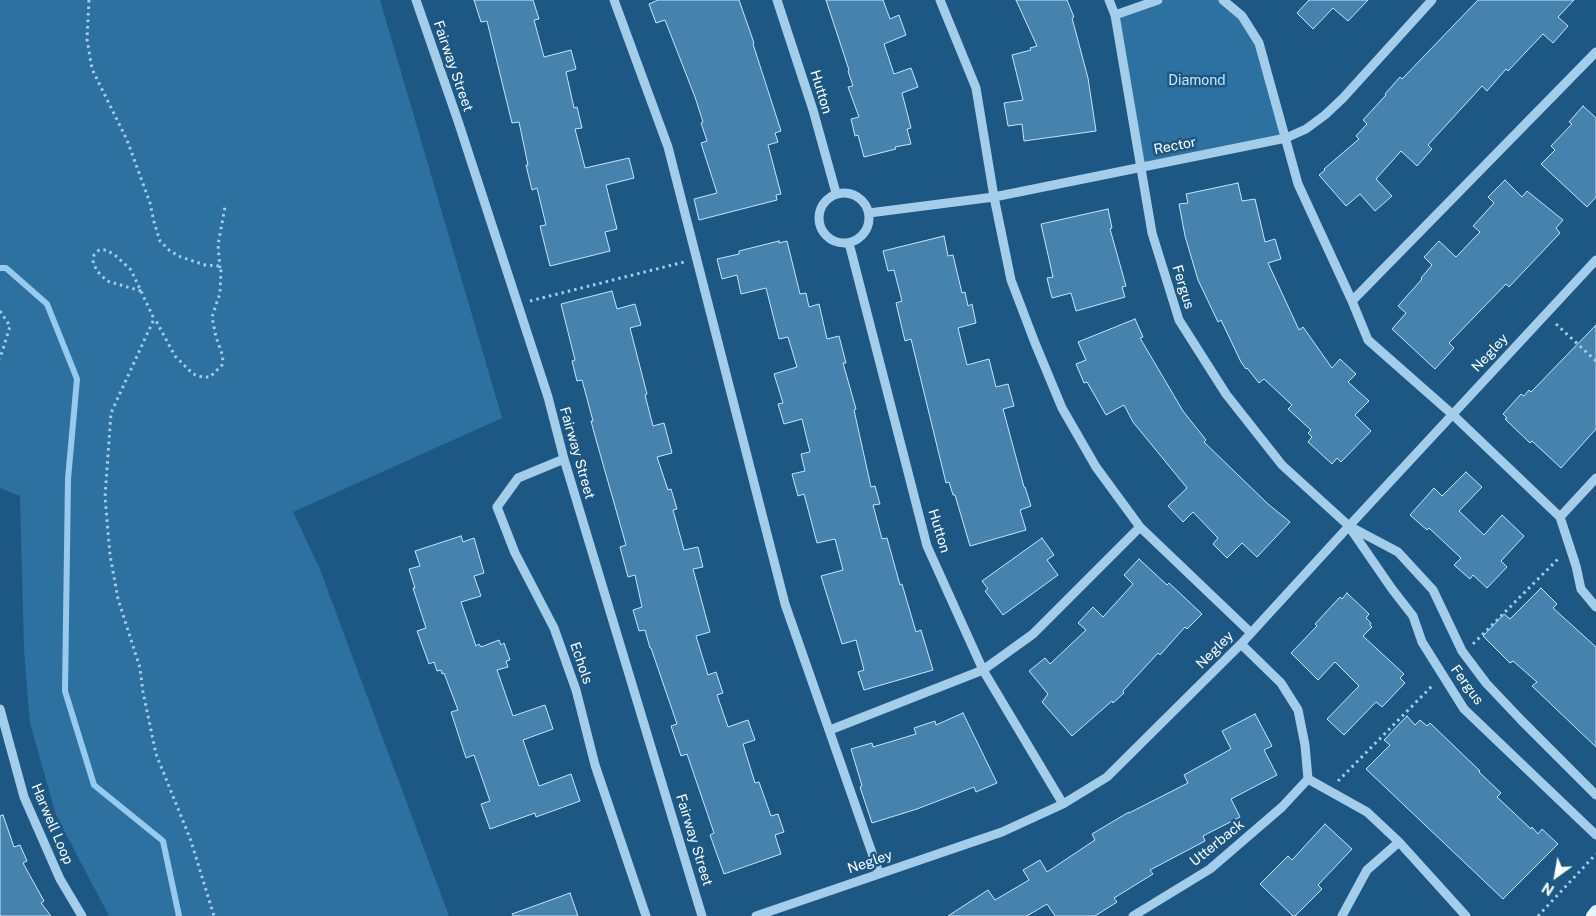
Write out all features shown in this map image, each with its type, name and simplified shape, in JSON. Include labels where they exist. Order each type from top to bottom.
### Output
[{"type":"main road","points":[[1592,916],[1596,911]]},
{"type":"street","name":"Fairway Street","points":[[416,0],[458,121],[548,397],[564,459],[702,916]]},
{"type":"street","points":[[614,0],[668,146],[786,604],[879,873]]},
{"type":"street","name":"Hutton","points":[[777,0],[813,110],[836,193]]},
{"type":"street","points":[[940,0],[976,88],[994,197],[1011,280],[1062,408],[1096,467],[1140,527],[1251,633]]},
{"type":"street","name":"Fergus","points":[[1109,0],[1115,15],[1152,232],[1179,320],[1226,394],[1282,465],[1349,526],[1413,616],[1422,642],[1464,709],[1596,834]]},
{"type":"street","points":[[1115,15],[1158,0]]},
{"type":"street","points":[[1223,0],[1242,16],[1259,43],[1298,184],[1368,340],[1452,414],[1560,517],[1576,566],[1581,589],[1596,607]]},
{"type":"street","name":"Rector","points":[[868,213],[994,197],[1286,138],[1306,129],[1343,98],[1432,0]]},
{"type":"street","points":[[1352,301],[1596,52]]},
{"type":"street","points":[[836,193],[850,193],[858,196],[868,213],[870,221],[868,228],[863,235],[850,243],[833,241],[826,235],[818,220],[822,203],[828,196],[836,193]]},
{"type":"street","name":"Hutton","points":[[850,243],[927,546],[983,670],[1063,804]]},
{"type":"street","name":"Negley","points":[[756,916],[1002,832],[1063,804],[1107,777],[1241,644],[1596,260]]},
{"type":"street","name":"Echols","points":[[564,459],[518,478],[497,507],[515,553],[554,628],[576,690],[594,765],[646,916]]},
{"type":"street","points":[[1560,517],[1596,478]]},
{"type":"street","name":"Fergus","points":[[1349,526],[1398,552],[1410,564],[1433,590],[1462,651],[1486,683],[1596,795]]},
{"type":"street","points":[[830,730],[983,670],[1033,634],[1140,527]]},
{"type":"street","points":[[1241,644],[1281,683],[1298,710],[1305,745],[1308,779],[1368,812],[1399,842],[1466,916]]},
{"type":"street","name":"Harwell Loop","points":[[0,709],[24,798],[60,879],[82,916]]},
{"type":"street","name":"Utterback","points":[[1133,916],[1210,869],[1282,807],[1308,779]]},
{"type":"street","points":[[1342,916],[1367,870],[1399,842]]},
{"type":"path","points":[[89,0],[87,39],[92,69],[127,140],[150,203],[160,241],[170,251],[181,257],[205,265],[219,266],[220,269]]},
{"type":"path","points":[[141,291],[107,281],[98,272],[93,263],[94,255],[98,250],[106,250],[115,255],[131,270],[141,291],[154,319],[182,364],[193,374],[210,377],[222,365],[223,358],[212,317],[222,282],[218,245],[225,206]]},
{"type":"path","points":[[518,304],[698,259]]},
{"type":"path","points":[[0,311],[10,326],[0,359]]},
{"type":"path","points":[[1546,314],[1596,361]]},
{"type":"path","points":[[154,319],[110,413],[105,497],[110,555],[118,599],[140,668],[156,754],[191,841],[214,916]]},
{"type":"path","points":[[1538,916],[1596,854]]},
{"type":"green space","points":[[0,0],[380,0],[502,418],[293,512],[319,567],[449,916],[109,916],[56,815],[30,723],[24,650],[20,496],[0,488]]},
{"type":"green space","name":"Diamond","points":[[1164,0],[1219,0],[1240,18],[1257,45],[1283,137],[1141,165],[1117,17]]},
{"type":"building","points":[[474,0],[533,0],[539,19],[534,20],[544,57],[571,50],[576,69],[566,72],[574,108],[577,107],[582,128],[575,129],[585,168],[629,158],[634,178],[606,185],[617,229],[605,232],[610,251],[550,266],[540,226],[546,225],[537,188],[532,190],[519,122],[512,123],[487,21],[481,22]]},
{"type":"building","points":[[658,0],[739,0],[781,131],[775,133],[778,142],[768,145],[781,194],[776,195],[777,200],[699,220],[694,199],[717,193],[701,143],[707,141],[695,97],[665,20],[656,23],[649,4]]},
{"type":"building","points":[[826,0],[883,0],[890,19],[899,15],[906,35],[884,44],[894,74],[911,68],[918,87],[902,93],[911,128],[907,129],[911,144],[864,157],[858,135],[855,136],[851,119],[859,117],[848,87],[853,86]]},
{"type":"building","points":[[1016,0],[1067,0],[1074,17],[1072,18],[1088,78],[1096,131],[1024,141],[1022,124],[1008,126],[1004,103],[1023,100],[1012,55],[1031,50],[1030,48],[1037,46]]},
{"type":"building","points":[[1309,0],[1368,0],[1348,21],[1333,8],[1313,29],[1297,13]]},
{"type":"building","points":[[1478,0],[1574,0],[1558,17],[1568,26],[1553,43],[1543,34],[1508,71],[1506,69],[1487,91],[1482,86],[1428,145],[1432,149],[1417,166],[1401,151],[1376,179],[1392,196],[1375,211],[1360,194],[1346,206],[1319,175],[1359,139],[1356,136],[1367,124],[1363,120],[1400,77],[1402,79]]},
{"type":"building","points":[[1583,106],[1596,118],[1596,197],[1587,207],[1541,164],[1555,150],[1551,146],[1572,124],[1569,122]]},
{"type":"building","points":[[1505,180],[1522,197],[1527,191],[1563,220],[1556,228],[1560,233],[1509,287],[1506,284],[1449,343],[1454,348],[1435,369],[1392,329],[1406,313],[1398,306],[1432,265],[1424,257],[1439,241],[1456,257],[1480,232],[1473,226],[1494,203],[1488,197]]},
{"type":"building","points":[[1238,183],[1242,201],[1255,199],[1265,242],[1275,239],[1281,259],[1268,263],[1299,330],[1303,327],[1332,368],[1340,359],[1356,374],[1348,382],[1369,401],[1355,415],[1371,431],[1341,462],[1337,458],[1332,464],[1308,442],[1312,437],[1308,433],[1311,430],[1288,409],[1292,405],[1264,379],[1259,383],[1246,369],[1221,320],[1218,322],[1198,280],[1185,236],[1179,204],[1188,203],[1186,194]]},
{"type":"building","points":[[1108,209],[1112,228],[1110,229],[1126,286],[1122,287],[1125,297],[1076,311],[1071,293],[1052,298],[1047,278],[1053,277],[1041,224]]},
{"type":"building","points":[[944,236],[948,256],[953,255],[962,293],[965,292],[968,306],[972,304],[976,323],[958,328],[967,365],[989,359],[996,387],[1008,384],[1014,406],[1003,409],[1031,506],[1020,510],[1026,530],[970,546],[955,495],[953,495],[949,482],[946,483],[911,339],[905,341],[896,303],[902,301],[894,270],[888,271],[883,251]]},
{"type":"building","points":[[779,241],[779,243],[787,241],[800,294],[806,293],[809,307],[819,304],[827,339],[839,336],[846,363],[843,363],[856,409],[854,410],[871,487],[875,486],[880,504],[873,505],[882,539],[887,538],[916,632],[921,630],[933,670],[864,690],[858,672],[864,670],[856,640],[842,644],[821,576],[843,570],[835,539],[817,543],[804,494],[798,496],[792,474],[805,471],[801,454],[810,452],[802,419],[784,424],[778,404],[783,403],[774,374],[797,367],[788,337],[779,339],[766,288],[741,294],[737,275],[722,279],[717,259],[739,254],[739,251]]},
{"type":"building","points":[[612,291],[617,309],[635,304],[641,325],[630,328],[647,394],[645,395],[653,426],[664,423],[672,453],[657,457],[668,490],[671,489],[677,509],[673,510],[684,550],[698,547],[703,567],[693,569],[710,632],[696,636],[708,675],[716,672],[723,693],[717,695],[728,727],[748,720],[755,740],[743,744],[755,783],[759,782],[771,816],[778,814],[784,832],[775,835],[781,854],[724,874],[710,835],[714,833],[687,754],[681,756],[671,726],[677,724],[645,630],[639,631],[633,610],[642,607],[635,575],[628,577],[620,547],[626,545],[591,421],[593,421],[582,380],[577,381],[572,361],[575,360],[561,304]]},
{"type":"building","points":[[1135,319],[1143,337],[1140,338],[1183,411],[1206,440],[1204,442],[1268,504],[1290,522],[1257,557],[1242,543],[1227,558],[1213,544],[1218,538],[1193,512],[1183,522],[1168,506],[1187,488],[1133,422],[1124,405],[1106,415],[1087,382],[1084,383],[1076,364],[1086,360],[1078,342]]},
{"type":"building","points":[[1596,325],[1596,429],[1561,468],[1532,441],[1530,443],[1505,419],[1507,418],[1503,414],[1521,394],[1524,396],[1529,390],[1531,392]]},
{"type":"building","points":[[1466,472],[1482,487],[1459,511],[1484,535],[1502,515],[1524,536],[1501,561],[1507,567],[1487,588],[1473,575],[1470,579],[1454,565],[1461,558],[1429,528],[1427,530],[1410,515],[1434,488],[1442,496]]},
{"type":"building","points":[[461,536],[463,542],[474,538],[484,573],[474,576],[481,596],[461,602],[476,646],[479,644],[481,647],[499,640],[501,645],[504,643],[510,660],[506,661],[508,667],[497,670],[513,716],[545,705],[553,729],[523,740],[539,786],[571,774],[580,801],[536,817],[535,813],[490,829],[481,804],[490,801],[474,755],[466,758],[451,712],[458,710],[444,673],[442,674],[441,670],[437,671],[434,662],[429,664],[417,631],[426,628],[409,569],[420,566],[415,551]]},
{"type":"building","points":[[1042,538],[1054,555],[1047,560],[1058,575],[1003,615],[985,591],[988,589],[982,581]]},
{"type":"building","points":[[1139,559],[1167,585],[1169,583],[1202,614],[1187,629],[1185,627],[1160,655],[1158,653],[1123,691],[1124,693],[1072,736],[1042,702],[1048,694],[1029,671],[1045,658],[1050,664],[1086,630],[1078,623],[1093,607],[1103,617],[1133,584],[1124,575]]},
{"type":"building","points":[[1541,588],[1557,604],[1553,608],[1596,647],[1596,747],[1532,686],[1537,682],[1513,661],[1510,663],[1483,636],[1504,614],[1510,619]]},
{"type":"building","points":[[1347,593],[1369,614],[1366,618],[1372,627],[1363,636],[1404,674],[1400,678],[1405,683],[1382,707],[1376,702],[1344,735],[1327,719],[1359,686],[1335,662],[1318,680],[1291,653],[1317,626],[1315,624],[1340,597],[1342,599]]},
{"type":"building","points":[[963,713],[997,783],[976,792],[974,787],[917,809],[872,823],[860,787],[862,786],[851,749],[872,743],[873,747],[916,734],[914,728],[935,721],[936,725]]},
{"type":"building","points":[[1255,714],[1272,746],[1264,750],[1277,775],[1231,799],[1240,817],[1203,836],[1205,841],[1150,870],[1153,874],[1114,898],[1117,902],[1095,916],[1055,916],[1047,904],[1027,916],[948,916],[988,890],[995,900],[1029,880],[1023,870],[1040,860],[1047,872],[1095,840],[1092,834],[1129,812],[1188,783],[1184,775],[1231,749],[1222,731]]},
{"type":"building","points":[[1407,716],[1415,725],[1420,720],[1427,726],[1430,723],[1501,793],[1497,797],[1531,829],[1532,827],[1538,834],[1542,829],[1558,844],[1503,899],[1366,769],[1390,745],[1384,740]]},
{"type":"building","points":[[3,815],[14,847],[20,845],[27,861],[23,863],[44,901],[41,903],[51,916],[0,916],[0,816]]},
{"type":"building","points":[[1325,824],[1352,849],[1318,885],[1322,889],[1293,916],[1260,884],[1288,856],[1292,860]]},
{"type":"building","points":[[570,893],[578,916],[513,916],[512,914]]},
{"type":"waterway","points":[[0,268],[6,268],[47,304],[77,379],[68,479],[65,691],[94,785],[163,841],[179,916]]}]
